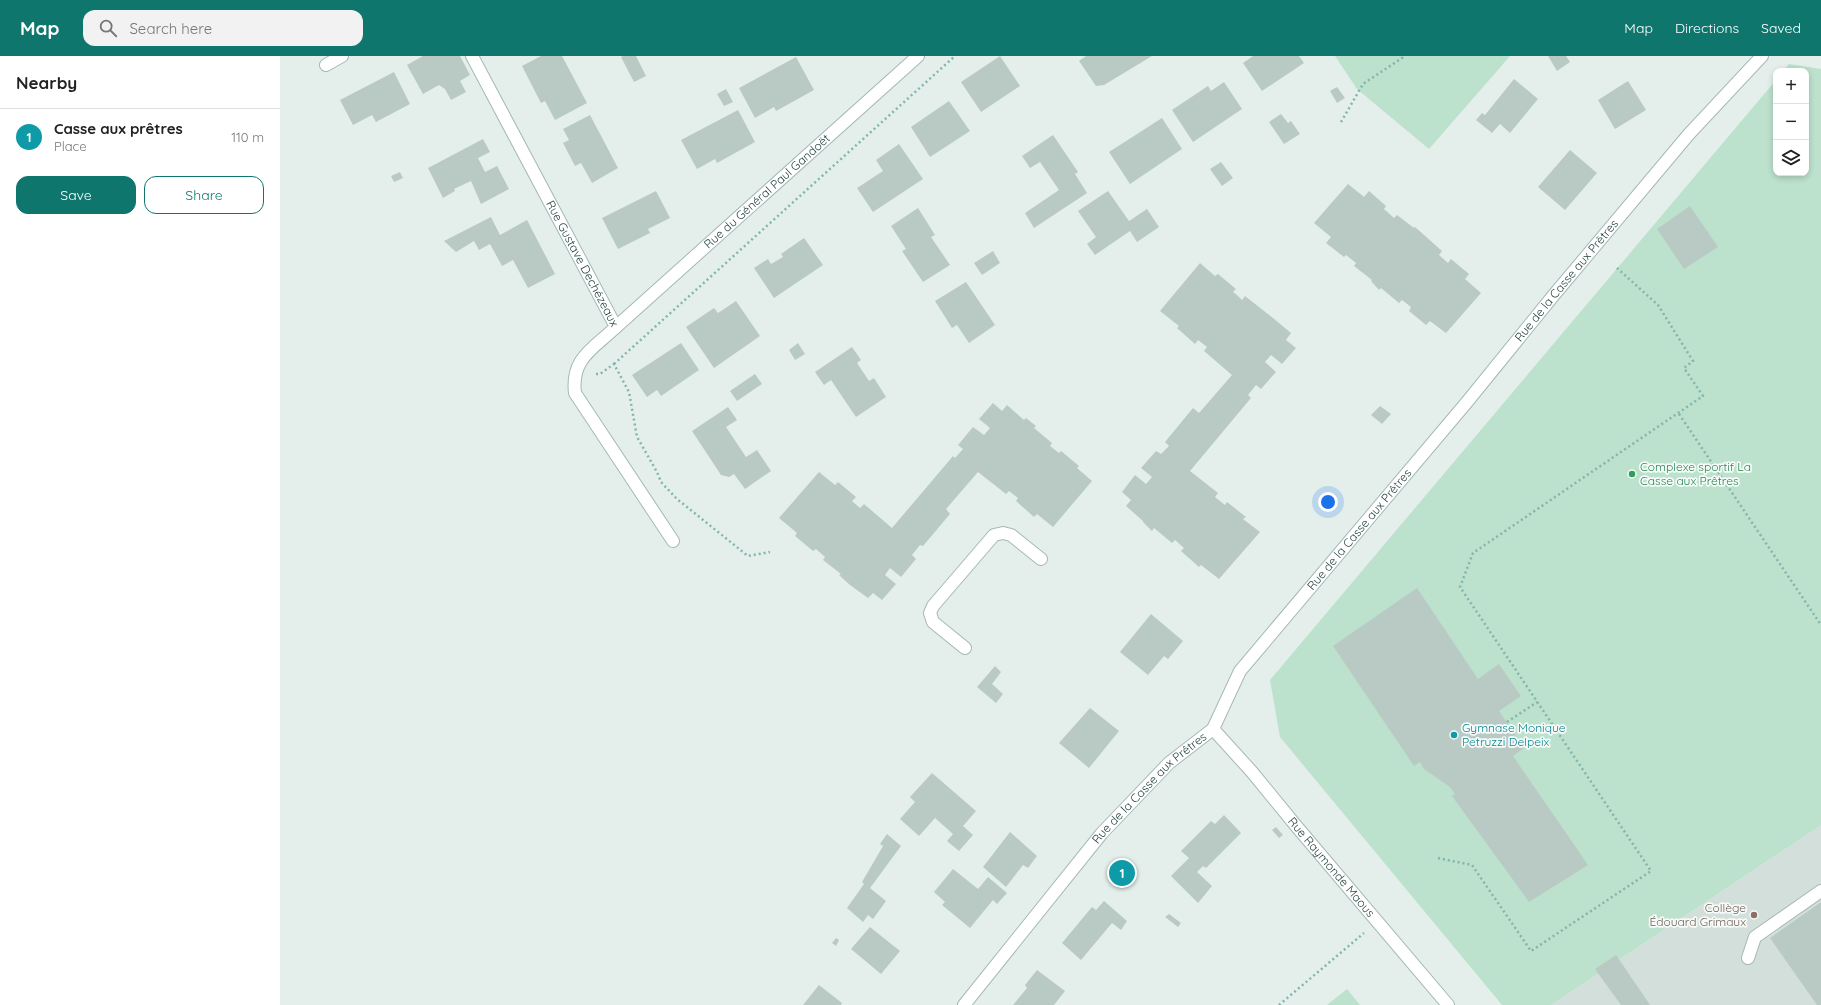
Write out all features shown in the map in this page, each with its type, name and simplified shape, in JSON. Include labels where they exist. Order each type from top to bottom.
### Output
[{"type":"street","points":[[326,65],[342,56]]},
{"type":"street","name":"Rue Gustave Dechézeaux","points":[[472,56],[616,327],[580,361],[574,382],[575,393],[673,541]]},
{"type":"street","name":"Rue du Général Paul Gandoët","points":[[616,327],[918,56]]},
{"type":"street","name":"Rue de la Casse aux Prêtres","points":[[964,1005],[1102,833],[1169,763],[1213,729],[1240,671],[1467,402],[1553,296],[1689,134],[1762,56]]},
{"type":"street","points":[[966,648],[934,622],[930,613],[932,606],[994,535],[1003,533],[1011,535],[1041,559]]},
{"type":"street","name":"Rue Raymonde Maous","points":[[1213,729],[1252,772],[1448,1005]]},
{"type":"street","points":[[1748,958],[1755,937],[1821,892]]},
{"type":"path","points":[[576,371],[600,374],[614,364],[956,56]]},
{"type":"path","points":[[1342,122],[1363,84],[1405,56]]},
{"type":"path","points":[[1438,858],[1472,865],[1531,951],[1651,871],[1460,587],[1473,553],[1679,414],[1703,396],[1684,368],[1693,361],[1658,305],[1617,268]]},
{"type":"path","points":[[614,364],[629,392],[637,437],[661,482],[677,500],[748,556],[770,552]]},
{"type":"path","points":[[1679,414],[1821,625]]},
{"type":"path","points":[[1507,722],[1537,702]]},
{"type":"path","points":[[1279,1005],[1378,921]]},
{"type":"shaded area","name":"Collège Édouard Grimaux","points":[[1821,825],[1821,1005],[1551,1005]]},
{"type":"green space","points":[[1335,56],[1510,56],[1429,149],[1357,89]]},
{"type":"green space","name":"Complexe sportif La Casse aux Prêtres","points":[[1789,64],[1821,69],[1821,825],[1551,1005],[1502,1005],[1280,737],[1270,680],[1773,84],[1773,176],[1809,176],[1809,68],[1786,68]]},
{"type":"green space","points":[[1347,989],[1360,1005],[1327,1005]]},
{"type":"building","points":[[423,56],[460,56],[470,75],[460,81],[466,92],[451,100],[445,89],[439,85],[423,94],[407,65]]},
{"type":"building","points":[[541,56],[562,56],[587,103],[555,120],[545,101],[541,103],[522,66]]},
{"type":"building","points":[[636,56],[646,76],[634,82],[621,57]]},
{"type":"building","points":[[1000,56],[1020,86],[981,112],[961,82]]},
{"type":"building","points":[[1086,56],[1152,56],[1104,85],[1096,86],[1079,61]]},
{"type":"building","points":[[1253,56],[1299,56],[1304,63],[1262,91],[1243,63]]},
{"type":"building","points":[[1548,56],[1566,56],[1570,62],[1557,71]]},
{"type":"building","points":[[796,57],[814,90],[776,111],[774,107],[755,118],[739,88]]},
{"type":"building","points":[[394,72],[410,104],[376,122],[372,115],[353,125],[340,100]]},
{"type":"building","points":[[1514,79],[1538,99],[1510,133],[1500,124],[1492,133],[1476,120],[1482,113],[1485,115]]},
{"type":"building","points":[[1628,81],[1646,110],[1615,129],[1598,100]]},
{"type":"building","points":[[1224,82],[1242,109],[1193,142],[1172,110],[1208,86],[1211,91]]},
{"type":"building","points":[[1337,87],[1345,98],[1337,103],[1330,91]]},
{"type":"building","points":[[726,89],[733,102],[724,106],[717,94]]},
{"type":"building","points":[[949,101],[970,131],[930,157],[911,127]]},
{"type":"building","points":[[738,110],[755,142],[717,163],[715,159],[697,169],[681,140]]},
{"type":"building","points":[[1281,114],[1288,123],[1291,121],[1300,134],[1284,144],[1269,122]]},
{"type":"building","points":[[590,115],[618,168],[592,183],[581,163],[575,166],[563,143],[569,140],[563,129]]},
{"type":"building","points":[[1162,118],[1182,149],[1130,184],[1109,152]]},
{"type":"building","points":[[1053,135],[1078,172],[1075,174],[1087,193],[1034,228],[1025,213],[1059,190],[1040,162],[1030,168],[1022,156]]},
{"type":"building","points":[[483,139],[490,152],[478,158],[485,172],[497,166],[509,189],[481,204],[471,181],[454,189],[455,191],[443,198],[428,168]]},
{"type":"building","points":[[899,144],[923,179],[873,212],[857,188],[883,171],[876,160]]},
{"type":"building","points":[[1570,150],[1597,173],[1565,210],[1538,187]]},
{"type":"building","points":[[1221,162],[1233,178],[1222,186],[1210,169]]},
{"type":"building","points":[[400,172],[403,178],[394,182],[391,176]]},
{"type":"building","points":[[1348,184],[1364,197],[1369,191],[1386,206],[1384,209],[1394,218],[1397,215],[1414,228],[1415,227],[1442,251],[1439,255],[1448,263],[1451,259],[1469,274],[1465,279],[1481,293],[1446,333],[1430,321],[1426,325],[1409,311],[1411,307],[1402,300],[1399,303],[1381,288],[1379,290],[1371,281],[1372,280],[1354,266],[1356,263],[1346,255],[1344,257],[1326,243],[1331,237],[1314,223]]},
{"type":"building","points":[[656,191],[670,218],[648,229],[650,233],[618,249],[602,218]]},
{"type":"building","points":[[1108,191],[1129,221],[1147,209],[1159,227],[1137,242],[1130,231],[1095,255],[1087,244],[1096,237],[1078,211]]},
{"type":"building","points":[[1690,206],[1718,247],[1684,269],[1657,229]]},
{"type":"building","points":[[918,208],[935,235],[931,237],[950,265],[923,282],[902,251],[906,249],[891,226]]},
{"type":"building","points":[[491,217],[500,235],[527,220],[555,274],[528,288],[513,260],[502,266],[490,244],[479,250],[474,241],[456,252],[444,241]]},
{"type":"building","points":[[804,238],[823,265],[774,298],[754,268],[768,259],[771,264],[783,257],[781,254]]},
{"type":"building","points":[[993,251],[1000,263],[982,275],[974,263]]},
{"type":"building","points":[[1200,263],[1215,276],[1218,274],[1236,289],[1233,292],[1242,300],[1245,296],[1291,333],[1286,340],[1296,348],[1282,364],[1271,355],[1265,362],[1276,372],[1261,389],[1256,385],[1248,395],[1251,398],[1190,471],[1218,493],[1215,497],[1225,505],[1227,502],[1246,517],[1243,519],[1260,532],[1219,579],[1201,565],[1199,567],[1181,551],[1184,548],[1175,540],[1172,543],[1154,528],[1152,531],[1126,506],[1131,500],[1122,492],[1135,475],[1146,484],[1152,477],[1141,468],[1156,451],[1161,454],[1169,446],[1165,442],[1193,408],[1199,413],[1232,375],[1204,351],[1207,347],[1198,340],[1195,344],[1177,328],[1179,326],[1160,311]]},
{"type":"building","points":[[966,282],[995,325],[969,343],[957,325],[952,328],[935,301]]},
{"type":"building","points":[[736,301],[760,336],[714,368],[686,327],[714,308],[718,313]]},
{"type":"building","points":[[681,343],[699,370],[661,396],[657,390],[647,397],[632,375]]},
{"type":"building","points":[[798,343],[805,354],[795,360],[789,350]]},
{"type":"building","points":[[852,347],[861,360],[857,363],[869,381],[874,378],[886,397],[856,417],[831,380],[824,385],[815,372]]},
{"type":"building","points":[[755,374],[762,384],[737,401],[730,391]]},
{"type":"building","points":[[993,403],[1002,411],[1007,405],[1024,420],[1026,418],[1036,426],[1034,428],[1052,443],[1050,446],[1059,453],[1061,451],[1079,466],[1077,468],[1092,481],[1053,527],[1037,514],[1034,517],[1016,501],[1018,498],[1009,491],[1006,494],[978,472],[946,509],[950,514],[923,546],[920,545],[912,555],[916,559],[901,577],[890,568],[885,575],[896,584],[882,600],[873,593],[868,598],[850,585],[839,575],[841,574],[823,560],[825,557],[816,549],[813,551],[795,536],[797,533],[779,518],[819,472],[835,485],[838,482],[856,497],[852,501],[860,508],[864,504],[892,528],[953,456],[955,458],[963,449],[958,445],[973,427],[984,435],[990,428],[979,419]]},
{"type":"building","points":[[1380,406],[1391,414],[1382,424],[1371,415]]},
{"type":"building","points":[[728,407],[737,420],[726,427],[746,457],[757,450],[771,471],[745,489],[734,474],[729,477],[721,475],[692,431]]},
{"type":"building","name":"Gymnase Monique Petruzzi Delpeix","points":[[1417,588],[1478,679],[1499,664],[1521,696],[1499,711],[1524,748],[1513,756],[1588,865],[1529,902],[1452,796],[1455,794],[1450,787],[1424,769],[1420,762],[1414,766],[1333,646]]},
{"type":"building","points":[[1151,614],[1183,641],[1168,659],[1164,656],[1148,675],[1120,652]]},
{"type":"building","points":[[995,666],[1001,672],[992,684],[1003,694],[996,703],[977,687]]},
{"type":"building","points":[[1090,708],[1119,731],[1089,768],[1059,743]]},
{"type":"building","points":[[932,773],[976,811],[963,826],[973,835],[959,851],[947,841],[953,834],[935,818],[919,836],[900,819],[915,802],[910,797]]},
{"type":"building","points":[[1224,815],[1241,833],[1206,868],[1203,866],[1197,872],[1212,886],[1198,903],[1171,876],[1189,858],[1181,851],[1211,821],[1215,824]]},
{"type":"building","points":[[1276,827],[1283,835],[1279,838],[1272,830]]},
{"type":"building","points":[[1010,832],[1037,856],[1028,868],[1023,865],[1006,887],[983,867]]},
{"type":"building","points":[[887,834],[901,846],[870,888],[886,901],[873,919],[868,915],[863,922],[847,908],[864,884],[862,882],[883,846],[880,844]]},
{"type":"building","points":[[1122,863],[1133,872],[1124,884],[1111,874]]},
{"type":"building","points":[[953,869],[978,889],[988,877],[1007,893],[997,904],[993,900],[970,928],[942,905],[945,902],[934,892]]},
{"type":"building","points":[[1104,901],[1127,921],[1121,930],[1112,923],[1081,960],[1062,943],[1092,907],[1096,910]]},
{"type":"building","points":[[1821,902],[1821,1005],[1817,1005],[1770,938]]},
{"type":"building","points":[[1169,914],[1181,923],[1178,927],[1165,917]]},
{"type":"building","points":[[870,927],[900,951],[881,974],[851,949]]},
{"type":"building","points":[[836,938],[839,940],[836,946],[832,943]]},
{"type":"building","points":[[1616,955],[1650,1005],[1621,1005],[1595,969]]},
{"type":"building","points":[[1037,970],[1065,991],[1054,1005],[1013,1005],[1027,988],[1025,985]]},
{"type":"building","points":[[819,985],[842,1003],[841,1005],[803,1005]]},
{"type":"place","name":"Complexe sportif La Casse aux Prêtres","points":[[1632,474]]},
{"type":"place","name":"Gymnase Monique Petruzzi Delpeix","points":[[1454,735]]},
{"type":"place","name":"Casse aux prêtres","points":[[1122,873]]},
{"type":"place","name":"Collège Édouard Grimaux","points":[[1754,915]]}]
